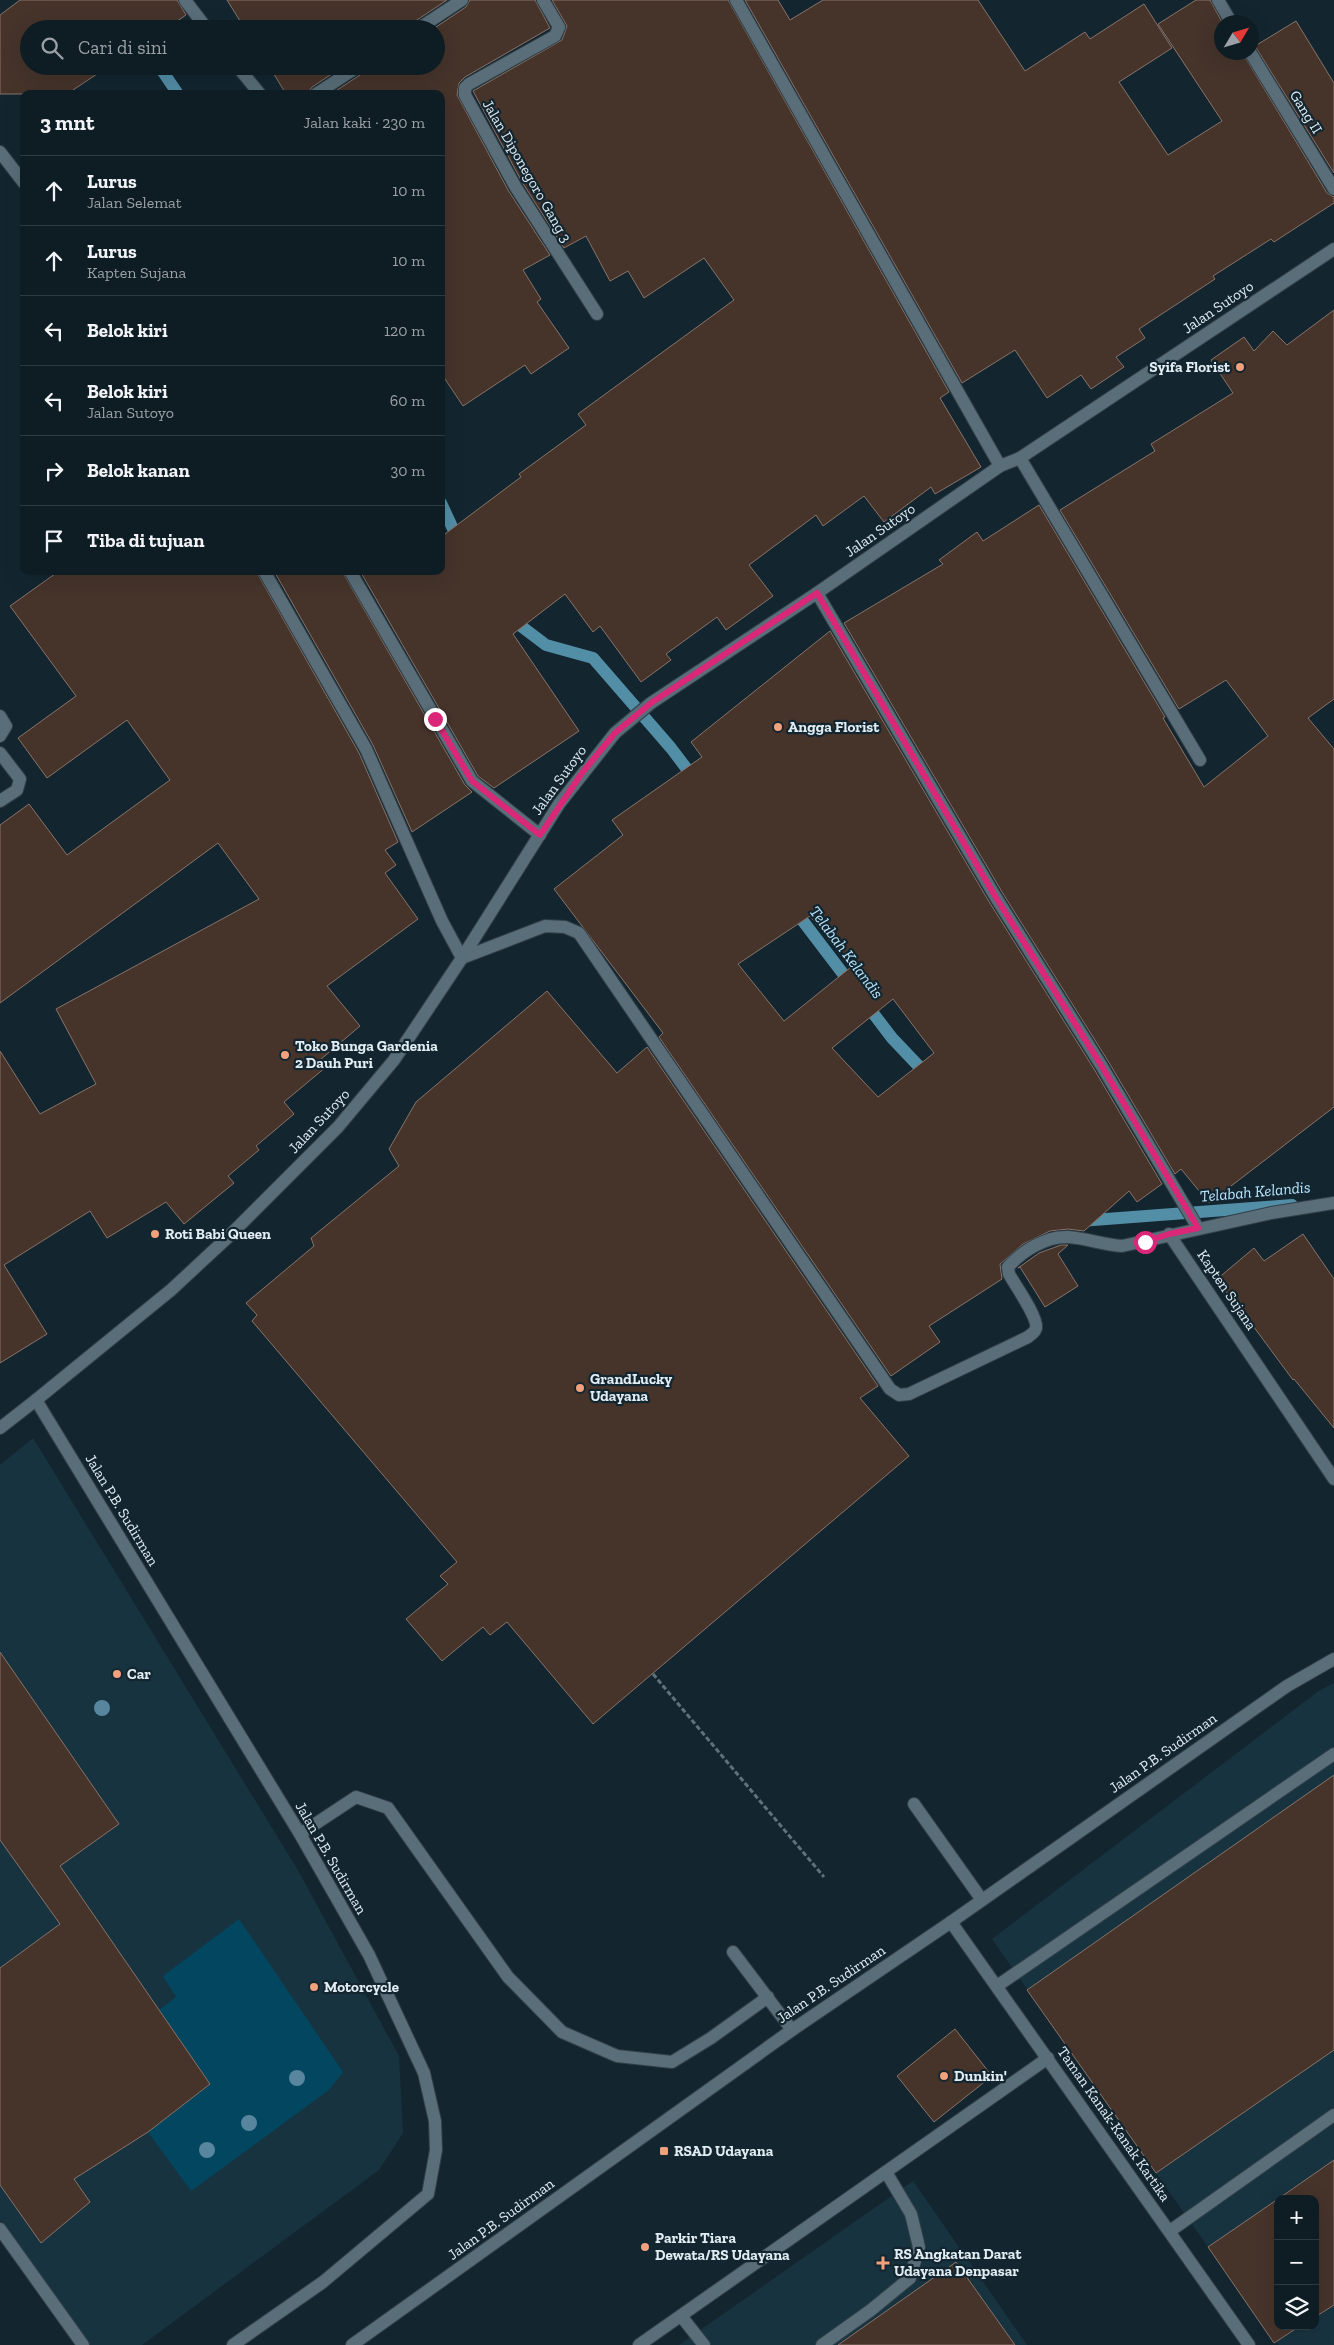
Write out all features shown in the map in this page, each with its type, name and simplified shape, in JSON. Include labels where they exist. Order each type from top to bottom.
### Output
[{"type":"street","points":[[185,0],[200,20]]},
{"type":"street","points":[[432,20],[462,0]]},
{"type":"street","name":"Jalan Diponegoro Gang 3","points":[[543,0],[558,26],[555,36],[469,84],[465,88],[465,95],[515,186],[597,314]]},
{"type":"street","points":[[736,0],[1000,466]]},
{"type":"street","points":[[1218,0],[1227,15]]},
{"type":"street","name":"Gang II","points":[[1255,60],[1334,190]]},
{"type":"street","points":[[244,75],[257,90]]},
{"type":"street","points":[[322,90],[345,75]]},
{"type":"street","points":[[0,152],[20,179]]},
{"type":"street","name":"Jalan Sutoyo","points":[[0,1428],[172,1290],[338,1127],[394,1060],[462,958],[540,835],[582,773],[615,733],[651,703],[817,593],[1000,466],[1020,458],[1334,249]]},
{"type":"street","points":[[1020,458],[1200,760]]},
{"type":"street","points":[[266,575],[366,749],[442,921],[462,958],[545,926],[565,927],[579,933],[890,1389],[899,1395],[909,1394],[1035,1332],[1037,1326],[1034,1317],[1009,1274],[1008,1267],[1034,1246],[1050,1240],[1068,1237],[1103,1245],[1122,1246],[1169,1234]]},
{"type":"street","points":[[352,575],[472,781],[540,835]]},
{"type":"street","points":[[817,593],[995,896],[1101,1065],[1195,1223]]},
{"type":"street","points":[[0,716],[6,726],[0,736]]},
{"type":"street","points":[[0,754],[20,779],[17,790],[0,801]]},
{"type":"street","name":"Kapten Sujana","points":[[1334,1203],[1195,1223],[1169,1234],[1334,1479]]},
{"type":"street","name":"Jalan P.B. Sudirman","points":[[36,1400],[300,1834],[369,1955],[424,2073],[435,2121],[436,2150],[428,2194],[323,2282],[233,2345]]},
{"type":"street","name":"Jalan P.B. Sudirman","points":[[352,2345],[792,2030],[951,1922],[1287,1686],[1334,1659]]},
{"type":"street","points":[[997,1986],[1334,1754]]},
{"type":"street","points":[[300,1834],[356,1797],[388,1808],[508,1977],[562,2032],[617,2056],[672,2062],[711,2038],[768,1997]]},
{"type":"street","points":[[914,1804],[982,1900]]},
{"type":"street","name":"Taman Kanak-Kanak Kartika","points":[[951,1922],[1249,2345]]},
{"type":"street","points":[[733,1952],[792,2030]]},
{"type":"street","points":[[640,2345],[1048,2058]]},
{"type":"street","points":[[1170,2231],[1334,2115]]},
{"type":"street","points":[[822,2345],[871,2310],[910,2278],[919,2247],[910,2214],[886,2172]]},
{"type":"street","points":[[0,2229],[83,2345]]},
{"type":"street","points":[[681,2316],[704,2345]]},
{"type":"path","points":[[653,1674],[824,1877]]},
{"type":"shaded area","points":[[33,1438],[299,1872],[399,2056],[403,2133],[379,2170],[142,2345],[88,2345],[0,2220],[0,1465]]},
{"type":"shaded area","points":[[1334,1683],[1334,2303],[1319,2221],[1319,2195],[1274,2195],[1274,2330],[1319,2330],[1319,2313],[1334,2304],[1334,2345],[1279,2345],[992,1939],[1320,1690]]},
{"type":"shaded area","points":[[239,1919],[343,2072],[329,2090],[191,2191],[148,2132],[210,2084],[159,2010],[176,1997],[163,1976]]},
{"type":"shaded area","name":"RS Angkatan Darat Udayana Denpasar","points":[[913,2181],[1027,2345],[679,2345]]},
{"type":"building","points":[[20,0],[177,0],[186,15],[179,20],[20,20],[20,75],[96,75],[73,90],[20,90],[20,94],[0,94],[0,15]]},
{"type":"building","points":[[227,0],[447,0],[417,20],[239,20]]},
{"type":"building","points":[[470,0],[535,0],[550,28],[465,77],[459,83],[457,95],[508,190],[550,255],[523,270],[541,299],[537,302],[569,348],[531,374],[525,365],[463,406],[445,379],[445,90],[337,90],[360,75],[445,75],[445,21],[466,7]]},
{"type":"building","points":[[552,0],[728,0],[949,392],[940,398],[981,467],[935,494],[931,487],[884,522],[864,496],[823,526],[816,515],[749,565],[773,596],[726,630],[717,617],[666,654],[671,660],[641,682],[600,626],[593,632],[565,594],[513,634],[579,731],[494,788],[478,776],[362,575],[445,575],[445,534],[521,477],[519,474],[586,425],[578,414],[734,300],[704,258],[644,298],[628,271],[610,281],[586,236],[564,248],[522,182],[473,91],[562,40],[567,26]]},
{"type":"building","points":[[745,0],[778,0],[790,20],[823,0],[978,0],[1025,71],[1085,32],[1090,39],[1144,4],[1172,48],[1119,82],[1168,155],[1222,121],[1158,24],[1196,0],[1210,0],[1218,15],[1214,15],[1214,60],[1247,60],[1327,193],[1334,197],[1334,203],[1274,242],[1271,239],[1213,276],[1215,279],[1139,329],[1145,338],[1116,357],[1124,367],[1091,389],[1081,375],[1047,398],[1015,350],[962,383]]},
{"type":"building","points":[[1296,21],[1334,83],[1334,173],[1259,52],[1259,44]]},
{"type":"building","points":[[274,75],[330,75],[310,90],[284,90]]},
{"type":"building","points":[[1334,310],[1334,699],[1308,718],[1334,749],[1334,1107],[1209,1203],[1181,1169],[1175,1174],[1108,1061],[1002,892],[844,623],[943,564],[939,560],[977,532],[983,541],[1039,505],[1165,717],[1163,718],[1204,787],[1268,736],[1226,680],[1179,709],[1060,510],[1155,451],[1151,444],[1233,393],[1211,360],[1244,337],[1254,351],[1273,331],[1287,345]]},
{"type":"building","points":[[53,575],[258,575],[359,753],[398,842],[385,850],[396,865],[385,873],[418,919],[327,986],[360,1026],[320,1060],[326,1067],[284,1102],[294,1114],[256,1146],[259,1150],[228,1176],[234,1183],[184,1224],[166,1202],[107,1238],[90,1211],[4,1265],[47,1334],[0,1363],[0,1051],[40,1114],[96,1084],[56,1009],[259,899],[218,843],[0,1003],[0,825],[29,804],[67,855],[170,780],[127,720],[47,778],[18,738],[76,696],[10,606]]},
{"type":"building","points":[[276,575],[344,575],[465,785],[472,792],[412,832],[373,745]]},
{"type":"building","points":[[830,631],[988,900],[1094,1069],[1162,1184],[1137,1202],[1129,1191],[1084,1231],[1068,1229],[1050,1231],[1023,1244],[1000,1264],[1002,1279],[929,1326],[940,1342],[891,1376],[659,1037],[663,1033],[554,889],[623,835],[612,820],[702,757],[691,742]],"holes":[[[810,916],[851,967],[784,1021],[738,964]],[[893,999],[934,1053],[878,1097],[832,1048]]]},
{"type":"building","name":"GrandLucky Udayana","points":[[547,991],[617,1073],[647,1047],[878,1386],[860,1398],[909,1456],[593,1724],[507,1622],[490,1635],[483,1627],[442,1661],[406,1619],[448,1584],[440,1576],[457,1562],[252,1321],[257,1315],[246,1303],[314,1246],[311,1238],[399,1166],[389,1149],[416,1102]]},
{"type":"building","points":[[1303,1234],[1334,1279],[1334,1428],[1293,1380],[1242,1311],[1216,1280],[1254,1248],[1264,1261]]},
{"type":"building","points":[[1061,1245],[1068,1245],[1058,1254],[1078,1286],[1045,1307],[1020,1267],[1018,1268],[1039,1253]]},
{"type":"building","points":[[0,1652],[119,1824],[60,1866],[210,2084],[148,2132],[74,2179],[90,2202],[41,2243],[0,2185],[0,1968],[60,1924],[0,1840]]},
{"type":"building","points":[[1334,1775],[1334,2050],[1156,2173],[1027,1990]]},
{"type":"building","name":"Dunkin'","points":[[955,2029],[992,2076],[934,2122],[897,2076]]},
{"type":"building","points":[[1334,2160],[1334,2305],[1319,2314],[1319,2195],[1284,2195]]},
{"type":"building","points":[[1274,2202],[1274,2330],[1294,2330],[1274,2343],[1208,2247]]},
{"type":"building","points":[[956,2262],[1015,2345],[838,2345]]},
{"type":"waterway","name":"Telabah Kelandis","points":[[165,75],[175,90]]},
{"type":"waterway","name":"Telabah Kelandis","points":[[445,512],[460,544]]},
{"type":"waterway","name":"Telabah Kelandis","points":[[509,617],[546,645],[593,658],[671,748],[696,781]]},
{"type":"waterway","name":"Telabah Kelandis","points":[[793,908],[892,1038],[929,1077]]},
{"type":"waterway","name":"Telabah Kelandis","points":[[1080,1221],[1292,1205]]},
{"type":"place","name":"Syifa Florist","points":[[1240,367]]},
{"type":"place","name":"Angga Florist","points":[[778,727]]},
{"type":"place","name":"Toko Bunga Gardenia 2 Dauh Puri","points":[[285,1055]]},
{"type":"place","name":"Roti Babi Queen","points":[[155,1234]]},
{"type":"place","name":"GrandLucky Udayana","points":[[580,1388]]},
{"type":"place","name":"Car","points":[[117,1674]]},
{"type":"place","name":"Motorcycle","points":[[314,1987]]},
{"type":"place","name":"Dunkin'","points":[[944,2076]]},
{"type":"place","name":"RSAD Udayana","points":[[664,2151]]},
{"type":"place","name":"Parkir Tiara Dewata/RS Udayana","points":[[645,2247]]},
{"type":"place","name":"RS Angkatan Darat Udayana Denpasar","points":[[883,2263]]},
{"type":"route","points":[[435,719],[472,781],[540,835],[559,804],[615,733],[651,703],[817,593],[995,896],[1101,1065],[1198,1228],[1169,1234],[1145,1242]]}]
